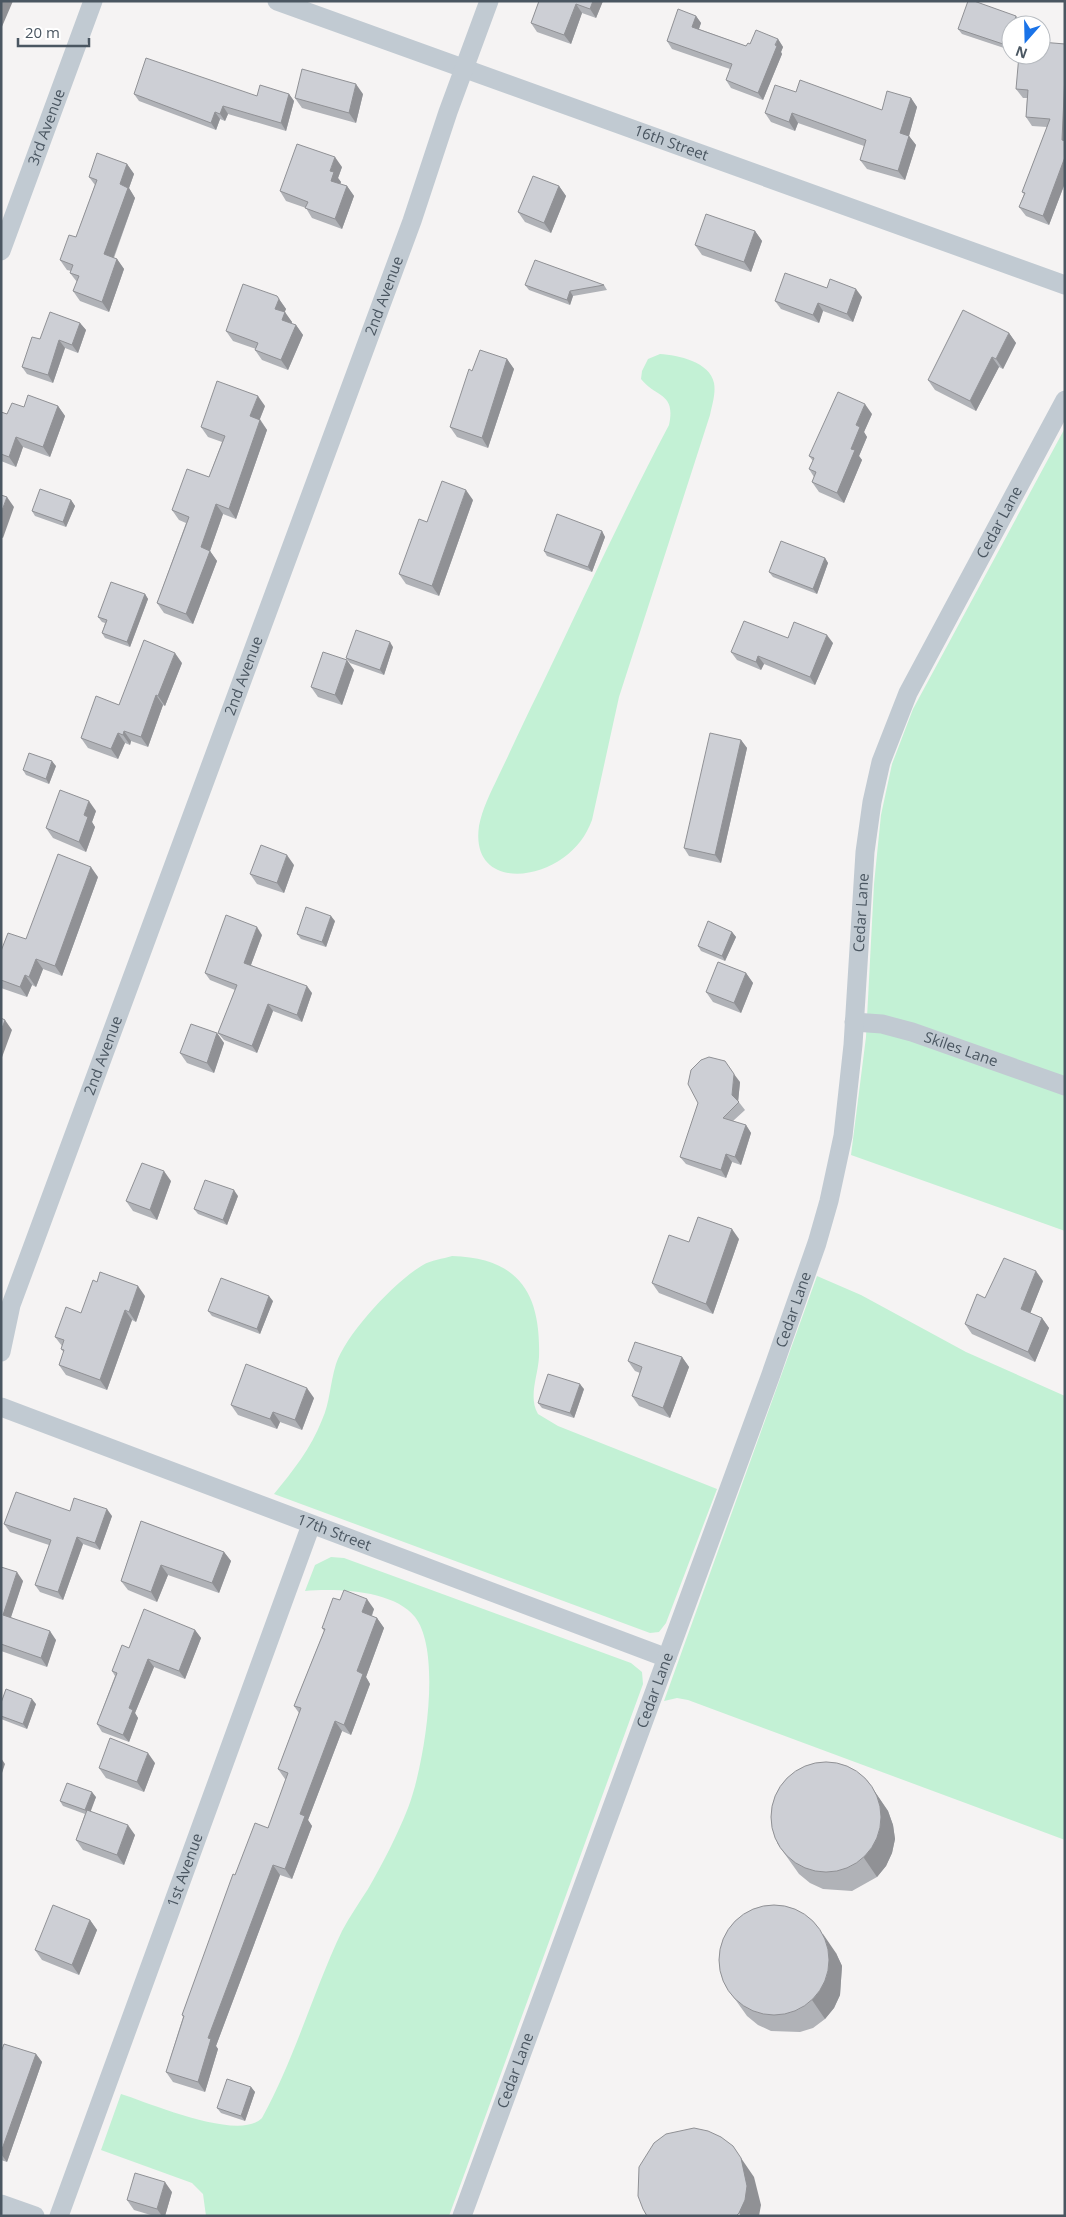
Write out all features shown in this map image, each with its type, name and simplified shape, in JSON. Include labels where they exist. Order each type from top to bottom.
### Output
[{"type":"street","name":"3rd Avenue","points":[[1,251],[93,1]]},
{"type":"street","name":"16th Street","points":[[277,1],[1065,285]]},
{"type":"street","name":"2nd Avenue","points":[[1,1352],[11,1305],[422,193],[463,69],[489,1]]},
{"type":"street","name":"Cedar Lane","points":[[462,2216],[773,1369],[822,1226],[834,1182],[847,1113],[867,836],[872,802],[886,746],[908,693],[1065,400]]},
{"type":"street","name":"Skiles Lane","points":[[854,1022],[882,1024],[912,1032],[1065,1086]]},
{"type":"street","name":"17th Street","points":[[1,1407],[667,1658]]},
{"type":"street","name":"1st Avenue","points":[[59,2216],[311,1525]]},
{"type":"street","points":[[1,2204],[35,2216]]},
{"type":"green space","points":[[660,354],[684,358],[700,365],[711,376],[714,383],[714,395],[710,415],[619,697],[592,820],[580,841],[563,858],[549,866],[534,871],[519,874],[505,872],[493,867],[484,858],[479,844],[479,826],[482,813],[603,557],[669,425],[670,407],[667,401],[641,379],[642,371],[648,359]]},
{"type":"green space","points":[[1065,428],[1065,1231],[851,1155],[866,1037],[874,884],[881,815],[892,764],[913,709]]},
{"type":"green space","points":[[452,1256],[475,1258],[494,1264],[509,1272],[521,1283],[530,1297],[536,1314],[539,1334],[539,1357],[534,1394],[535,1407],[538,1414],[558,1426],[717,1489],[666,1623],[659,1632],[650,1633],[274,1494],[301,1459],[318,1430],[327,1407],[336,1364],[350,1338],[373,1309],[399,1283],[426,1263]]},
{"type":"green space","points":[[817,1276],[861,1295],[966,1352],[1065,1396],[1065,1840],[688,1700],[677,1698],[664,1701]]},
{"type":"green space","points":[[331,1557],[344,1558],[631,1663],[642,1672],[643,1684],[449,2216],[206,2216],[203,2194],[192,2183],[101,2150],[121,2094],[172,2112],[215,2123],[234,2126],[251,2124],[262,2118],[294,2049],[342,1931],[374,1879],[399,1829],[408,1808],[420,1766],[428,1711],[429,1682],[428,1656],[423,1634],[415,1617],[406,1608],[393,1601],[379,1596],[348,1591],[305,1591],[315,1565]]},
{"type":"building","points":[[539,1],[593,1],[590,9],[576,4],[564,35],[531,23]]},
{"type":"building","points":[[968,1],[974,1],[1013,15],[1001,15],[1001,43],[958,29]]},
{"type":"building","points":[[678,9],[696,16],[692,27],[746,46],[748,43],[750,44],[756,30],[778,39],[758,93],[726,80],[732,64],[667,41]]},
{"type":"building","points":[[1051,43],[1065,44],[1062,140],[1065,141],[1065,157],[1043,216],[1019,207],[1025,193],[1022,192],[1050,119],[1026,117],[1028,90],[1016,89],[1018,65],[1051,65]]},
{"type":"building","points":[[146,58],[257,96],[260,85],[289,94],[281,123],[223,106],[220,114],[215,112],[211,123],[134,94]]},
{"type":"building","points":[[302,69],[356,84],[349,113],[295,98]]},
{"type":"building","points":[[800,80],[882,110],[887,91],[911,98],[900,133],[909,136],[898,171],[860,160],[866,140],[792,113],[789,122],[765,113],[775,85],[796,92]]},
{"type":"building","points":[[297,144],[335,157],[330,171],[334,172],[331,181],[347,186],[335,219],[305,208],[308,202],[280,191]]},
{"type":"building","points":[[97,153],[127,164],[120,184],[128,188],[104,254],[117,259],[102,302],[73,291],[79,276],[70,273],[73,265],[60,260],[69,235],[76,237],[97,180],[89,177]]},
{"type":"building","points":[[533,176],[559,186],[544,223],[518,212]]},
{"type":"building","points":[[706,214],[755,231],[744,262],[695,245]]},
{"type":"building","points":[[535,260],[604,285],[570,291],[567,300],[525,285]]},
{"type":"building","points":[[785,273],[827,288],[830,279],[856,289],[847,314],[818,303],[813,315],[775,301]]},
{"type":"building","points":[[243,284],[277,296],[279,299],[275,309],[285,312],[282,320],[296,325],[281,360],[255,350],[258,343],[226,331]]},
{"type":"building","points":[[963,310],[1009,333],[996,359],[992,357],[970,401],[928,380]]},
{"type":"building","points":[[50,312],[80,323],[72,345],[59,340],[48,375],[22,367],[32,337],[40,339]]},
{"type":"building","points":[[480,350],[507,359],[482,438],[450,427],[469,369],[472,371]]},
{"type":"building","points":[[217,381],[258,396],[250,416],[260,420],[229,509],[216,504],[201,547],[210,551],[186,614],[157,603],[189,517],[172,510],[187,469],[209,477],[225,436],[201,427]]},
{"type":"building","points":[[838,392],[865,404],[856,425],[860,427],[851,449],[855,450],[837,493],[812,482],[816,472],[809,469],[814,458],[809,456]]},
{"type":"building","points":[[28,395],[58,406],[43,447],[16,437],[9,457],[1,454],[1,412],[7,414],[12,403],[24,407]]},
{"type":"building","points":[[442,481],[466,490],[432,586],[399,574],[419,519],[427,522]]},
{"type":"building","points":[[40,489],[71,500],[63,522],[32,511]]},
{"type":"building","points":[[1,495],[7,497],[1,513]]},
{"type":"building","points":[[557,514],[602,531],[588,567],[544,551]]},
{"type":"building","points":[[781,541],[825,558],[813,589],[769,572]]},
{"type":"building","points":[[111,582],[145,594],[127,642],[102,633],[107,620],[98,617]]},
{"type":"building","points":[[744,621],[788,638],[794,622],[827,635],[810,677],[758,656],[756,662],[731,652]]},
{"type":"building","points":[[356,630],[390,642],[380,670],[346,658]]},
{"type":"building","points":[[144,640],[175,653],[158,696],[156,695],[141,737],[124,731],[123,735],[118,733],[111,749],[81,738],[96,696],[119,705]]},
{"type":"building","points":[[323,652],[347,660],[335,695],[311,687]]},
{"type":"building","points":[[710,733],[741,740],[715,855],[684,848]]},
{"type":"building","points":[[29,753],[52,761],[46,779],[23,770]]},
{"type":"building","points":[[60,790],[89,801],[84,815],[88,817],[79,842],[46,828]]},
{"type":"building","points":[[261,845],[287,855],[277,883],[250,874]]},
{"type":"building","points":[[58,854],[91,867],[55,966],[36,959],[29,977],[25,975],[20,987],[1,980],[1,951],[8,933],[26,939]]},
{"type":"building","points":[[306,907],[331,916],[322,942],[297,934]]},
{"type":"building","points":[[226,915],[257,927],[244,963],[307,986],[297,1015],[268,1004],[252,1046],[218,1033],[237,985],[205,973]]},
{"type":"building","points":[[708,921],[732,932],[722,956],[698,946]]},
{"type":"building","points":[[718,962],[746,973],[734,1003],[706,992]]},
{"type":"building","points":[[1,1018],[5,1020],[1,1031]]},
{"type":"building","points":[[191,1024],[217,1033],[207,1063],[180,1053]]},
{"type":"building","points":[[709,1057],[725,1061],[734,1074],[732,1095],[739,1102],[723,1118],[746,1125],[735,1157],[726,1154],[721,1170],[680,1157],[698,1103],[688,1084],[691,1070],[701,1060]]},
{"type":"building","points":[[142,1163],[164,1171],[150,1210],[126,1201]]},
{"type":"building","points":[[205,1180],[234,1190],[223,1220],[194,1209]]},
{"type":"building","points":[[698,1217],[732,1229],[706,1304],[652,1283],[669,1235],[689,1242]]},
{"type":"building","points":[[1004,1258],[1036,1271],[1021,1309],[1042,1318],[1028,1352],[965,1324],[977,1294],[985,1298]]},
{"type":"building","points":[[100,1272],[138,1286],[129,1312],[125,1310],[100,1380],[59,1365],[64,1350],[61,1349],[64,1340],[55,1337],[66,1307],[81,1313],[93,1280],[97,1282]]},
{"type":"building","points":[[221,1278],[269,1296],[257,1329],[208,1311]]},
{"type":"building","points":[[635,1342],[682,1357],[663,1408],[632,1396],[642,1367],[628,1361]]},
{"type":"building","points":[[246,1364],[307,1388],[295,1420],[273,1412],[270,1419],[231,1405]]},
{"type":"building","points":[[548,1374],[580,1384],[570,1413],[538,1403]]},
{"type":"building","points":[[16,1492],[70,1511],[74,1498],[107,1509],[95,1543],[77,1537],[58,1592],[35,1585],[51,1540],[4,1524]]},
{"type":"building","points":[[141,1521],[224,1552],[212,1583],[161,1565],[151,1592],[121,1581]]},
{"type":"building","points":[[1,1567],[17,1572],[3,1615],[50,1631],[41,1658],[1,1644]]},
{"type":"building","points":[[344,1590],[367,1599],[362,1612],[377,1618],[357,1671],[363,1674],[344,1725],[335,1721],[300,1814],[305,1816],[285,1869],[273,1865],[208,2038],[211,2039],[198,2082],[166,2072],[184,2016],[182,2015],[233,1874],[235,1875],[255,1823],[268,1828],[288,1773],[278,1769],[301,1708],[294,1706],[325,1629],[322,1628],[333,1598],[340,1600]]},
{"type":"building","points":[[144,1609],[195,1630],[179,1671],[148,1659],[129,1708],[133,1710],[123,1735],[97,1724],[117,1673],[112,1671],[122,1645],[129,1648]]},
{"type":"building","points":[[6,1689],[32,1699],[23,1724],[1,1716],[1,1703]]},
{"type":"building","points":[[110,1738],[148,1753],[137,1782],[99,1768]]},
{"type":"building","points":[[826,1762],[847,1766],[865,1778],[877,1796],[881,1817],[877,1838],[865,1856],[847,1868],[826,1872],[805,1868],[787,1856],[775,1838],[771,1817],[775,1796],[787,1778],[805,1766]]},
{"type":"building","points":[[67,1783],[92,1792],[85,1810],[60,1801]]},
{"type":"building","points":[[87,1810],[128,1825],[117,1855],[76,1840]]},
{"type":"building","points":[[53,1905],[90,1920],[72,1965],[35,1950]]},
{"type":"building","points":[[774,1905],[795,1909],[813,1921],[825,1939],[829,1960],[825,1981],[813,1999],[795,2011],[774,2015],[753,2011],[735,1999],[723,1981],[719,1960],[723,1939],[735,1921],[753,1909]]},
{"type":"building","points":[[4,2044],[36,2054],[1,2152],[1,2052]]},
{"type":"building","points":[[227,2079],[251,2087],[241,2116],[217,2108]]},
{"type":"building","points":[[694,2128],[708,2131],[721,2137],[733,2146],[741,2158],[747,2186],[745,2200],[739,2213],[736,2216],[647,2216],[638,2196],[639,2167],[654,2143],[666,2134]]},
{"type":"building","points":[[135,2173],[165,2182],[157,2209],[127,2200]]}]
